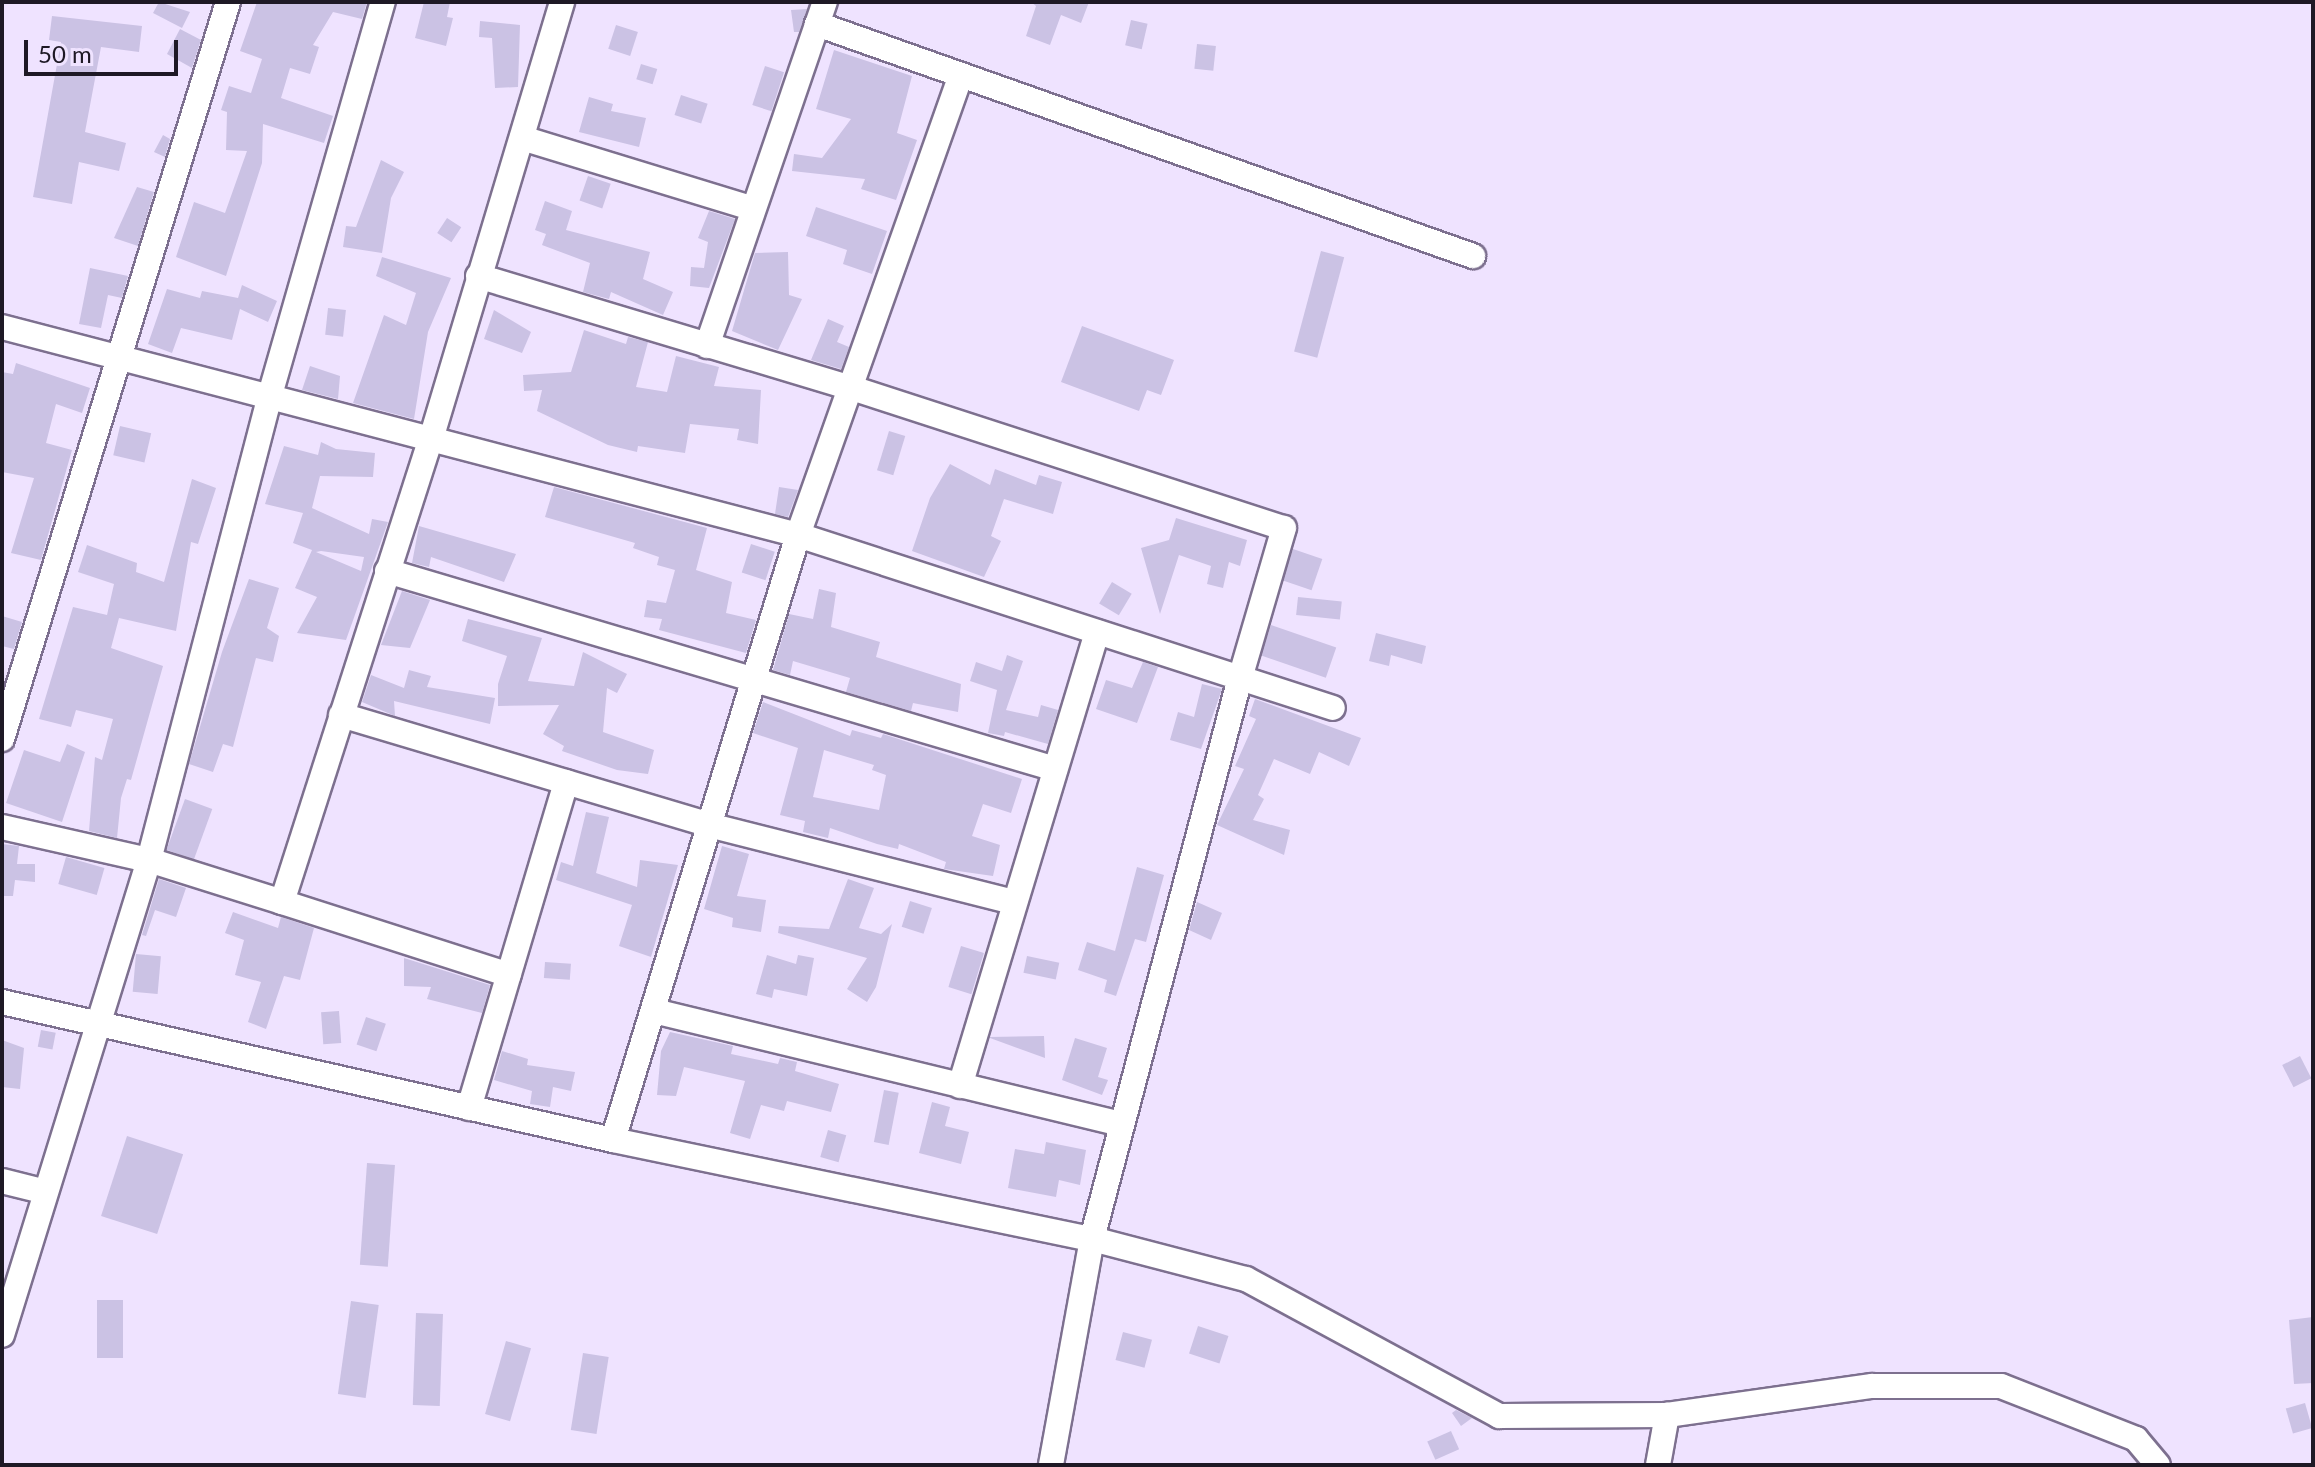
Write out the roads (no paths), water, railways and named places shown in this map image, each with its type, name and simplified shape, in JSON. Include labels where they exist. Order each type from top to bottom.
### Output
[{"type":"street","points":[[2,739],[228,2]]},
{"type":"street","points":[[2,1335],[149,860],[270,395],[383,2]]},
{"type":"street","points":[[282,902],[431,439],[562,2]]},
{"type":"street","points":[[707,346],[751,208],[821,13],[961,75],[1473,256]]},
{"type":"street","points":[[613,1140],[713,826],[798,535],[961,75]]},
{"type":"street","points":[[522,138],[751,208]]},
{"type":"street","points":[[478,276],[849,387],[1284,528],[1240,678],[1092,1239],[1051,1465]]},
{"type":"street","points":[[2,327],[117,360],[270,395],[798,535],[1333,708]]},
{"type":"street","points":[[387,571],[1055,769]]},
{"type":"street","points":[[960,1086],[1013,902],[1097,632]]},
{"type":"street","points":[[341,715],[713,826],[1013,902]]},
{"type":"street","points":[[469,1108],[566,782]]},
{"type":"street","points":[[2,827],[149,860],[509,975]]},
{"type":"street","points":[[2,1002],[613,1140],[1092,1239],[1246,1279],[1499,1416],[1667,1415],[1872,1386],[2001,1386],[2136,1439],[2158,1465]]},
{"type":"street","points":[[654,1011],[1122,1124]]},
{"type":"street","points":[[2,1181],[46,1192]]},
{"type":"street","points":[[1658,1465],[1667,1415]]}]
